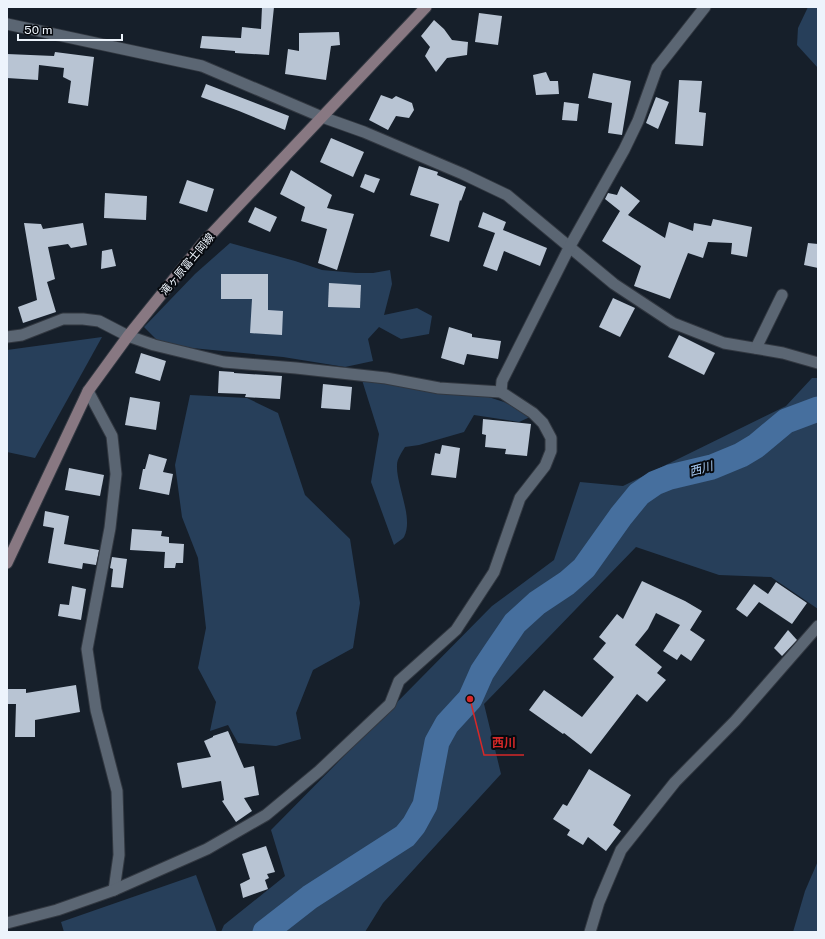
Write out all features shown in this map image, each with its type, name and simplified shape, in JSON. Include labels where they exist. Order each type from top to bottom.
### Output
[{"type":"main road","name":"滝ヶ原富士岡線","points":[[7,564],[88,391],[128,336],[202,244],[426,7]]},
{"type":"street","points":[[501,392],[502,381],[570,246],[624,150],[638,121],[657,68],[706,7]]},
{"type":"street","points":[[7,24],[202,66],[322,117],[364,132],[463,174],[507,195],[614,284],[673,323],[724,343],[783,353],[818,363]]},
{"type":"street","points":[[756,348],[782,295]]},
{"type":"street","points":[[7,337],[22,335],[63,319],[83,319],[99,321],[128,336],[154,345],[224,362],[386,378],[439,388],[501,392],[544,422],[551,438],[551,451],[545,466],[520,498],[494,572],[456,630],[399,681],[390,704],[360,734],[319,771],[266,815],[207,849],[114,890],[56,910],[7,923]]},
{"type":"street","points":[[88,391],[112,436],[116,474],[110,528],[87,649],[96,710],[117,791],[119,855],[114,890]]},
{"type":"street","points":[[590,932],[599,902],[621,850],[675,782],[735,721],[818,626]]},
{"type":"shaded area","points":[[808,7],[818,8],[818,68],[797,45],[798,28]]},
{"type":"shaded area","points":[[230,243],[322,270],[373,273],[390,270],[392,284],[384,315],[417,308],[432,316],[429,334],[401,339],[379,327],[368,339],[373,361],[345,367],[283,357],[192,348],[158,341],[144,327],[195,274]]},
{"type":"shaded area","points":[[102,337],[35,458],[7,452],[7,350]]},
{"type":"shaded area","points":[[812,378],[818,378],[818,609],[771,577],[719,575],[636,547],[484,704],[501,774],[383,903],[365,932],[221,932],[224,925],[285,876],[271,830],[492,606],[554,560],[580,482],[623,486],[786,406]]},
{"type":"shaded area","points":[[362,380],[435,392],[476,393],[504,402],[523,411],[530,417],[519,422],[474,415],[464,432],[419,445],[405,447],[397,463],[397,473],[406,511],[407,529],[404,537],[394,545],[371,482],[379,434]]},
{"type":"shaded area","points":[[190,395],[247,398],[278,413],[305,495],[350,539],[360,603],[353,648],[313,670],[296,713],[301,739],[276,746],[238,743],[228,725],[210,731],[216,702],[198,668],[206,628],[198,558],[182,517],[175,465]]},
{"type":"shaded area","points":[[818,861],[818,932],[793,932],[805,891]]},
{"type":"shaded area","points":[[196,875],[217,932],[64,932],[61,922]]},
{"type":"building","points":[[262,7],[274,7],[269,55],[235,53],[235,51],[200,48],[202,36],[241,38],[242,27],[261,29]]},
{"type":"building","points":[[479,13],[502,16],[498,45],[475,42]]},
{"type":"building","points":[[434,20],[444,29],[452,40],[468,42],[467,55],[447,58],[436,72],[425,56],[430,47],[421,36]]},
{"type":"building","points":[[339,32],[340,45],[331,46],[326,80],[285,74],[288,49],[299,51],[299,33]]},
{"type":"building","points":[[55,52],[94,57],[88,106],[68,103],[71,81],[63,77],[64,68],[39,65],[38,80],[7,78],[7,54],[54,56]]},
{"type":"building","points":[[546,72],[550,81],[558,81],[559,94],[536,95],[533,75]]},
{"type":"building","points":[[593,73],[631,81],[622,135],[608,133],[612,103],[588,98]]},
{"type":"building","points":[[679,80],[702,81],[699,112],[706,113],[703,146],[675,144]]},
{"type":"building","points":[[206,84],[289,116],[285,130],[201,97]]},
{"type":"building","points":[[381,95],[392,99],[396,96],[412,103],[414,110],[409,118],[396,116],[388,130],[369,120]]},
{"type":"building","points":[[656,97],[669,102],[658,129],[646,123]]},
{"type":"building","points":[[564,102],[579,104],[577,121],[562,120]]},
{"type":"building","points":[[331,138],[364,152],[353,177],[320,162]]},
{"type":"building","points":[[419,166],[438,172],[437,175],[466,187],[461,201],[460,200],[449,242],[430,236],[439,204],[410,195]]},
{"type":"building","points":[[291,170],[332,195],[327,208],[354,214],[337,270],[318,263],[327,229],[301,221],[305,207],[280,194]]},
{"type":"building","points":[[365,174],[380,179],[374,193],[360,187]]},
{"type":"building","points":[[187,180],[214,189],[207,212],[179,203]]},
{"type":"building","points":[[621,186],[640,201],[628,215],[665,238],[669,222],[693,231],[694,223],[711,226],[713,219],[752,227],[747,257],[731,254],[732,243],[708,242],[703,258],[688,253],[670,299],[634,286],[641,266],[602,241],[620,211],[605,199],[608,193],[617,195]]},
{"type":"building","points":[[105,193],[147,196],[146,220],[104,218]]},
{"type":"building","points":[[255,207],[277,217],[270,232],[248,222]]},
{"type":"building","points":[[483,212],[506,222],[503,230],[547,248],[540,266],[504,251],[497,271],[483,266],[495,233],[478,227]]},
{"type":"building","points":[[24,223],[41,224],[43,229],[83,223],[87,245],[71,248],[68,244],[48,247],[55,279],[47,282],[56,312],[23,323],[18,307],[37,300]]},
{"type":"building","points":[[808,243],[818,244],[818,268],[804,265]]},
{"type":"building","points":[[112,249],[116,266],[101,269],[102,251]]},
{"type":"building","points":[[221,274],[268,274],[268,310],[283,311],[282,335],[250,333],[252,299],[221,299]]},
{"type":"building","points":[[329,283],[361,285],[360,308],[328,307]]},
{"type":"building","points":[[613,298],[635,308],[620,337],[599,327]]},
{"type":"building","points":[[449,327],[472,334],[472,337],[501,341],[498,359],[467,354],[464,365],[441,358]]},
{"type":"building","points":[[679,335],[715,353],[704,375],[668,357]]},
{"type":"building","points":[[141,353],[166,361],[160,381],[135,373]]},
{"type":"building","points":[[219,371],[282,376],[280,399],[245,397],[246,394],[218,393]]},
{"type":"building","points":[[323,384],[352,387],[350,410],[321,408]]},
{"type":"building","points":[[130,397],[160,402],[156,430],[125,425]]},
{"type":"building","points":[[483,419],[531,424],[527,456],[505,454],[506,449],[485,447],[486,435],[482,434]]},
{"type":"building","points":[[442,445],[460,448],[456,478],[431,475],[435,453],[440,454]]},
{"type":"building","points":[[149,454],[167,459],[163,472],[173,474],[169,495],[139,489],[143,469],[145,469]]},
{"type":"building","points":[[69,468],[104,475],[100,496],[65,490]]},
{"type":"building","points":[[45,511],[69,516],[64,544],[99,550],[96,565],[83,563],[82,569],[48,563],[54,528],[43,526]]},
{"type":"building","points":[[132,529],[162,531],[161,536],[169,537],[169,543],[184,544],[183,563],[176,563],[175,568],[164,568],[165,552],[130,550]]},
{"type":"building","points":[[112,557],[127,559],[123,588],[111,587],[113,569],[110,568]]},
{"type":"building","points":[[642,581],[685,601],[702,611],[690,630],[705,640],[691,661],[681,654],[677,660],[663,651],[680,625],[656,613],[648,629],[635,645],[662,667],[657,673],[666,680],[647,702],[637,694],[591,754],[564,733],[563,734],[529,710],[544,690],[582,717],[614,677],[593,659],[606,643],[599,637],[617,614],[623,619]]},
{"type":"building","points":[[776,582],[807,603],[792,624],[759,602],[747,617],[736,609],[754,584],[768,594]]},
{"type":"building","points":[[72,586],[86,589],[81,620],[58,616],[60,604],[69,605]]},
{"type":"building","points":[[788,630],[797,640],[782,656],[774,648]]},
{"type":"building","points":[[76,685],[80,712],[35,720],[35,737],[15,737],[16,704],[7,704],[7,689],[26,689],[26,693]]},
{"type":"building","points":[[228,731],[244,768],[254,766],[259,795],[244,798],[252,811],[236,822],[222,801],[224,800],[221,781],[182,788],[177,763],[211,757],[204,741]]},
{"type":"building","points":[[589,769],[631,795],[613,825],[621,831],[606,851],[588,837],[583,845],[567,835],[570,830],[553,819],[563,804],[567,806]]},
{"type":"building","points":[[266,846],[275,872],[267,874],[269,878],[265,880],[268,889],[243,898],[240,884],[250,879],[242,854]]},
{"type":"waterway","name":"西川","points":[[265,932],[310,897],[405,836],[414,825],[425,805],[437,742],[447,724],[470,699],[482,672],[515,623],[537,603],[567,583],[584,568],[621,516],[639,494],[655,483],[670,477],[712,467],[741,455],[756,446],[786,421],[818,409]]},
{"type":"place","name":"西川","points":[[470,699]]}]
